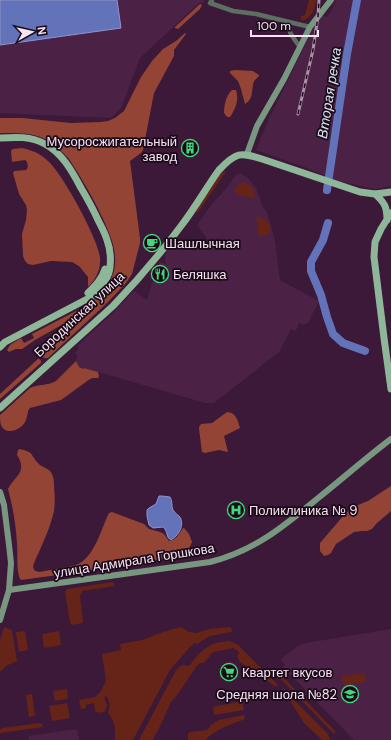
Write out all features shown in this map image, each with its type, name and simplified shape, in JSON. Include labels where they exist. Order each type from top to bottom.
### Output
[{"type":"main road","points":[[331,0],[310,27],[284,79],[257,126],[247,153],[360,192],[375,194],[391,192]]},
{"type":"main road","points":[[0,140],[27,138],[38,140],[46,144],[60,155],[71,170],[93,208],[107,239],[111,258],[109,274],[104,284],[91,297],[5,342],[0,347]]},
{"type":"main road","points":[[0,140],[27,141],[37,144],[52,153],[61,162],[89,209],[103,240],[106,266],[100,280],[95,287],[86,294],[0,342]]},
{"type":"main road","name":"Бородинская улица","points":[[0,404],[113,303],[128,287],[180,223],[219,165],[235,152],[241,151],[247,153]]},
{"type":"main road","name":"Бородинская улица","points":[[0,408],[130,288],[168,244],[219,170],[226,162],[235,156],[247,153]]},
{"type":"main road","points":[[375,194],[385,206],[387,220]]},
{"type":"main road","points":[[391,213],[375,242],[374,257],[391,389]]},
{"type":"main road","name":"улица Адмирала Горшкова","points":[[9,590],[210,562],[238,553],[263,540],[283,526],[391,439]]},
{"type":"main road","points":[[0,492],[4,505],[11,563],[9,590],[0,620]]},
{"type":"street","points":[[212,0],[210,3],[233,11],[256,14],[310,27]]},
{"type":"street","points":[[288,22],[292,35],[300,47]]},
{"type":"shaded area","points":[[0,0],[205,0],[203,3],[199,3],[140,58],[121,108],[111,118],[0,113]]},
{"type":"shaded area","points":[[309,0],[316,0],[315,7],[311,15],[303,21],[301,16],[305,15]]},
{"type":"shaded area","points":[[336,0],[391,0],[391,186],[375,189],[338,181],[256,150],[269,119],[310,35],[322,16],[327,17]]},
{"type":"shaded area","points":[[200,4],[202,5],[200,9],[178,29],[175,28],[175,27]]},
{"type":"shaded area","points":[[185,33],[186,34],[174,50],[174,56],[154,93],[143,150],[130,161],[140,238],[132,274],[126,283],[109,301],[48,358],[44,358],[42,356],[63,338],[70,327],[69,324],[65,323],[22,349],[16,349],[9,352],[7,350],[10,345],[21,338],[24,343],[34,338],[32,334],[78,310],[95,299],[107,287],[112,278],[115,253],[104,221],[88,189],[69,159],[61,150],[46,139],[30,134],[0,133],[0,118],[22,118],[71,123],[100,122],[115,118],[124,111],[141,77],[152,61],[163,49]]},
{"type":"shaded area","points":[[230,71],[253,71],[259,75],[254,81],[250,100],[245,104],[238,81],[230,73]]},
{"type":"shaded area","points":[[232,90],[236,90],[237,101],[232,114],[230,117],[227,117],[224,113],[225,104],[228,95]]},
{"type":"shaded area","points":[[22,148],[40,154],[55,169],[71,193],[94,237],[100,258],[100,266],[98,274],[89,286],[88,277],[79,266],[72,262],[51,261],[33,265],[28,264],[25,261],[23,256],[22,234],[27,210],[26,205],[19,194],[13,173],[14,171],[26,170],[28,165],[25,160],[12,162],[11,151],[13,149]]},
{"type":"shaded area","points":[[224,171],[226,171],[197,212],[196,211],[217,179]]},
{"type":"shaded area","points":[[240,173],[248,178],[256,188],[263,207],[267,212],[275,240],[280,280],[319,301],[308,323],[303,325],[299,323],[296,331],[291,329],[279,352],[214,403],[205,403],[79,367],[76,361],[78,356],[75,354],[79,348],[77,346],[134,291],[147,300],[160,262],[166,264],[165,255],[168,248],[178,243],[182,243],[185,247],[191,243],[198,245],[207,244],[208,240],[197,225],[212,204],[237,174],[238,175]]},
{"type":"shaded area","points":[[242,182],[252,187],[255,194],[254,198],[241,196],[234,191]]},
{"type":"shaded area","points":[[256,217],[265,219],[269,223],[270,232],[259,237]]},
{"type":"shaded area","points":[[39,358],[41,363],[0,399],[0,394]]},
{"type":"shaded area","points":[[76,361],[79,367],[83,369],[98,372],[98,378],[90,379],[61,400],[30,408],[27,418],[18,429],[7,431],[3,429],[0,415],[30,388],[56,381]]},
{"type":"shaded area","points":[[227,412],[235,415],[240,428],[224,436],[228,452],[219,450],[205,453],[202,452],[199,427],[201,424],[212,423]]},
{"type":"shaded area","points":[[18,450],[28,451],[40,465],[50,470],[54,480],[54,511],[48,531],[34,563],[33,567],[35,571],[40,572],[73,566],[80,563],[94,548],[109,513],[112,512],[144,524],[149,529],[164,534],[169,541],[175,538],[184,528],[189,534],[192,542],[187,553],[144,563],[21,580],[18,571],[15,523],[8,489],[21,470],[20,461],[17,455]]},
{"type":"shaded area","points":[[391,486],[391,511],[372,529],[354,532],[336,544],[331,553],[324,556],[320,551],[320,543],[344,515],[353,507],[368,501]]},
{"type":"shaded area","points":[[112,582],[114,583],[114,586],[82,591],[80,596],[83,621],[82,623],[72,625],[70,623],[65,592],[67,589]]},
{"type":"shaded area","points":[[4,627],[12,630],[17,661],[6,666],[0,672],[0,640]]},
{"type":"shaded area","points":[[181,627],[189,632],[196,633],[209,629],[230,627],[233,630],[231,632],[210,636],[191,646],[170,670],[133,740],[115,740],[114,723],[108,713],[110,705],[107,696],[104,697],[107,705],[105,711],[101,712],[95,711],[94,703],[86,705],[86,708],[81,709],[79,700],[95,697],[101,691],[106,681],[102,654],[121,650],[120,644],[142,640]]},
{"type":"shaded area","name":"Средняя шола №82","points":[[391,629],[391,740],[354,740],[283,667],[285,665],[281,659],[298,646],[306,643]]},
{"type":"shaded area","points":[[25,631],[28,650],[19,652],[16,632]]},
{"type":"shaded area","points":[[59,631],[61,645],[44,648],[42,634]]},
{"type":"shaded area","points":[[229,641],[237,644],[278,685],[276,687],[240,662],[237,656],[239,653],[238,651],[233,648],[213,652],[204,663],[200,663],[196,667],[171,702],[153,740],[139,740],[179,667],[183,665],[189,666],[209,646],[216,643]]},
{"type":"shaded area","points":[[278,672],[336,732],[334,734],[276,674]]},
{"type":"shaded area","points":[[364,673],[366,682],[343,685],[342,676]]},
{"type":"shaded area","points":[[67,689],[68,699],[55,701],[53,691]]},
{"type":"shaded area","points":[[32,694],[35,716],[29,717],[26,695]]},
{"type":"shaded area","points":[[288,694],[327,733],[331,740],[322,740],[304,723],[289,699]]},
{"type":"shaded area","points":[[242,701],[244,710],[214,715],[213,707]]},
{"type":"shaded area","points":[[67,703],[70,718],[52,721],[49,706]]},
{"type":"shaded area","points":[[244,715],[245,718],[243,720],[223,728],[205,740],[188,740],[188,734],[190,732],[207,730],[211,725],[219,720]]},
{"type":"shaded area","points":[[39,723],[42,724],[43,727],[0,733],[2,728]]},
{"type":"shaded area","points":[[77,729],[79,740],[29,740],[28,736]]},
{"type":"water","points":[[0,0],[117,0],[121,28],[0,45]]},
{"type":"water","points":[[159,496],[170,497],[173,510],[181,520],[182,524],[180,530],[171,540],[168,538],[166,530],[163,527],[153,528],[149,525],[147,510],[156,504]]},
{"type":"waterway","name":"Вторая речка","points":[[327,190],[347,54],[357,0]]},
{"type":"waterway","name":"Вторая речка","points":[[328,223],[323,240],[311,262],[311,271],[321,295],[333,334],[343,343],[365,351]]},
{"type":"railway","points":[[298,114],[313,50],[319,0]]},
{"type":"place","name":"Мусоросжигательный завод","points":[[190,148]]},
{"type":"place","name":"Шашлычная","points":[[152,243]]},
{"type":"place","name":"Беляшка","points":[[160,274]]},
{"type":"place","name":"Поликлиника № 9","points":[[236,510]]},
{"type":"place","name":"Квартет вкусов","points":[[229,672]]},
{"type":"place","name":"Средняя шола №82","points":[[350,694]]}]
